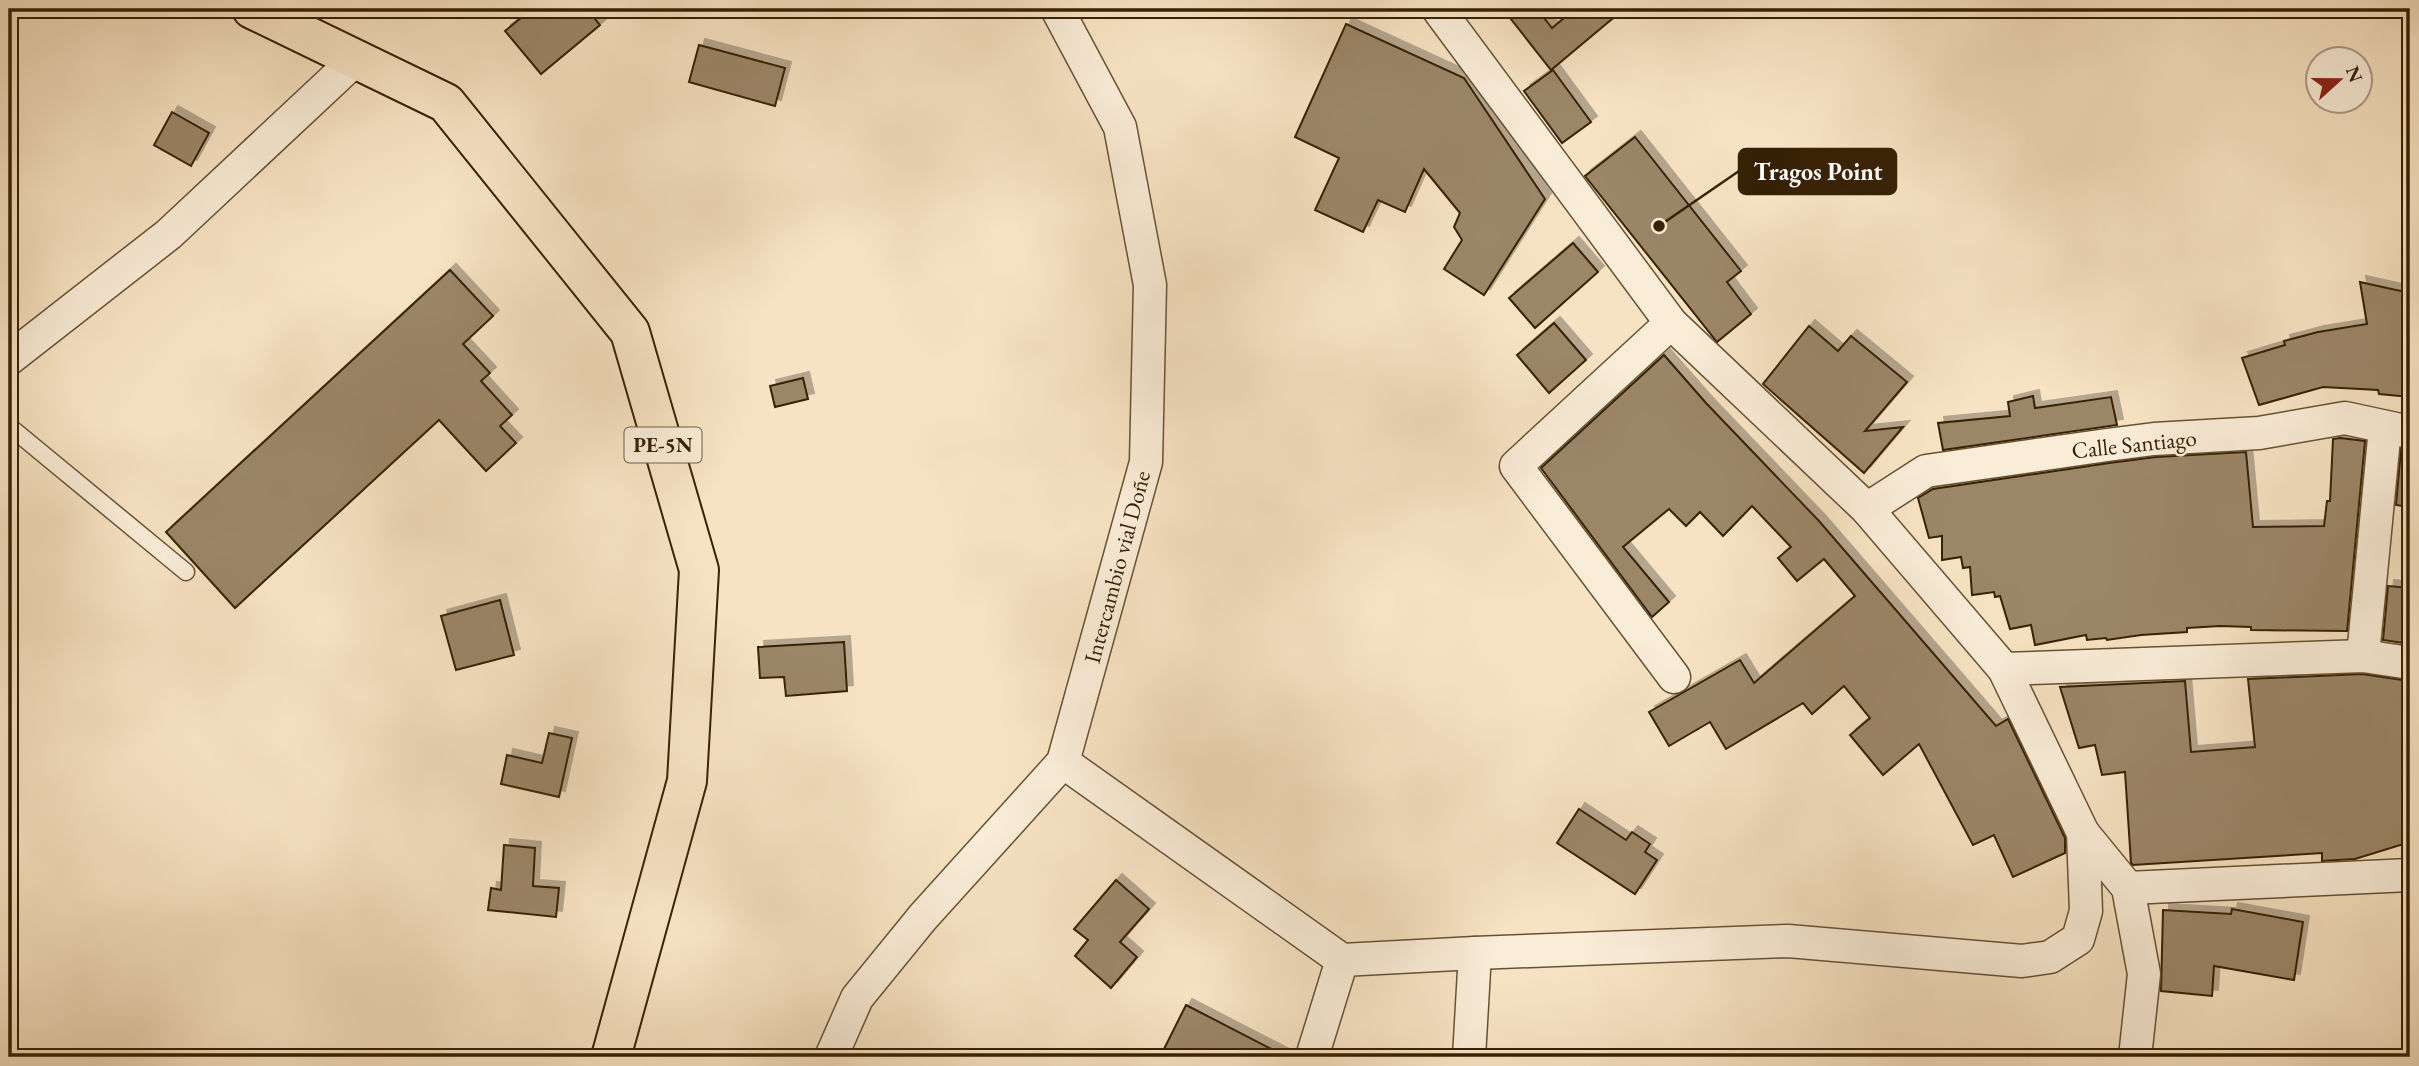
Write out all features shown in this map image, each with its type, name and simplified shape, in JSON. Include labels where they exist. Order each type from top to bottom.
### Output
[{"type":"highway","name":"PE-5N","points":[[252,9],[446,103],[630,332],[698,570],[687,780],[611,1057]]},
{"type":"street","name":"Intercambio vial Doñe","points":[[831,1057],[857,998],[923,917],[1063,762],[1146,462],[1150,285],[1120,127],[1058,9]]},
{"type":"street","points":[[1438,9],[1671,323],[1867,509],[2004,669],[2083,833],[2128,888],[2144,974],[2135,1057]]},
{"type":"street","points":[[9,359],[169,234],[356,59]]},
{"type":"street","points":[[1671,323],[1516,466],[1674,677]]},
{"type":"street","name":"Calle Santiago","points":[[1867,509],[1926,471],[2154,439],[2259,433],[2345,418],[2398,430]]},
{"type":"street","points":[[2363,656],[2398,430]]},
{"type":"street","points":[[2004,669],[2363,656],[2410,663]]},
{"type":"street","points":[[1063,762],[1342,960],[1788,941],[2022,961],[2050,957],[2078,939],[2086,911],[2083,833]]},
{"type":"street","points":[[2128,888],[2410,875]]},
{"type":"street","points":[[1469,1057],[1475,953]]},
{"type":"street","points":[[1312,1057],[1342,960]]},
{"type":"lane","points":[[9,426],[186,572]]},
{"type":"building","points":[[532,9],[587,9],[600,25],[541,74],[505,31]]},
{"type":"building","points":[[1503,9],[1537,9],[1552,28],[1575,9],[1624,9],[1551,70]]},
{"type":"building","points":[[1346,24],[1464,78],[1545,199],[1484,295],[1444,269],[1462,240],[1454,227],[1460,213],[1424,169],[1405,212],[1378,200],[1363,232],[1315,210],[1339,158],[1295,137]]},
{"type":"building","points":[[699,45],[785,68],[775,106],[689,82]]},
{"type":"building","points":[[1553,70],[1591,122],[1562,143],[1524,91]]},
{"type":"building","points":[[172,112],[209,133],[191,166],[154,145]]},
{"type":"building","points":[[1635,137],[1741,271],[1727,282],[1751,314],[1717,342],[1585,176]]},
{"type":"building","points":[[1573,243],[1598,272],[1535,328],[1509,298]]},
{"type":"building","points":[[450,270],[493,316],[463,344],[490,373],[481,381],[512,415],[500,426],[516,443],[486,471],[439,420],[235,608],[166,532]]},
{"type":"building","points":[[2360,282],[2410,293],[2410,397],[2379,394],[2378,390],[2323,387],[2259,405],[2242,358],[2285,345],[2284,341],[2367,324]]},
{"type":"building","points":[[1554,323],[1586,360],[1549,393],[1517,355]]},
{"type":"building","points":[[1809,326],[1838,351],[1851,336],[1907,382],[1865,431],[1903,427],[1864,473],[1763,384]]},
{"type":"building","points":[[1664,355],[1819,521],[1996,726],[2008,719],[2065,838],[2065,853],[2013,877],[1994,835],[1973,845],[1919,744],[1883,775],[1850,735],[1870,718],[1844,686],[1812,714],[1803,703],[1726,749],[1710,722],[1669,746],[1649,712],[1740,660],[1754,683],[1855,596],[1824,559],[1797,581],[1778,558],[1791,547],[1752,506],[1723,536],[1700,512],[1686,526],[1669,509],[1623,547],[1669,602],[1652,617],[1541,468]]},
{"type":"building","points":[[803,378],[808,399],[775,407],[770,386]]},
{"type":"building","points":[[2033,396],[2035,408],[2111,397],[2117,425],[1943,450],[1938,423],[2010,416],[2008,402]]},
{"type":"building","points":[[2333,439],[2365,441],[2347,631],[2251,630],[2251,627],[2220,626],[2107,640],[2087,640],[2086,635],[2035,645],[2031,625],[2010,629],[2000,596],[1995,597],[1994,592],[1972,595],[1970,567],[1963,568],[1961,557],[1942,560],[1942,536],[1929,538],[1918,498],[1933,489],[2109,463],[2156,457],[2246,452],[2253,527],[2324,526],[2327,501],[2330,501]]},
{"type":"building","points":[[2401,449],[2410,450],[2410,507],[2396,505]]},
{"type":"building","points":[[2388,586],[2410,588],[2410,644],[2383,640]]},
{"type":"building","points":[[500,600],[514,655],[456,670],[441,616]]},
{"type":"building","points":[[844,642],[847,691],[786,696],[784,677],[760,678],[758,647]]},
{"type":"building","points":[[2362,674],[2409,681],[2410,842],[2355,859],[2322,861],[2322,853],[2133,865],[2125,772],[2102,775],[2095,745],[2079,748],[2060,687],[2185,681],[2191,752],[2255,747],[2248,679]]},
{"type":"building","points":[[549,733],[572,738],[559,797],[501,784],[507,755],[542,763]]},
{"type":"building","points":[[1579,809],[1626,840],[1632,832],[1650,844],[1645,852],[1657,860],[1635,894],[1557,843]]},
{"type":"building","points":[[504,845],[535,848],[533,886],[559,888],[556,917],[488,910],[491,888],[501,890]]},
{"type":"building","points":[[1116,880],[1149,909],[1120,942],[1137,957],[1111,988],[1075,956],[1088,940],[1074,929]]},
{"type":"building","points":[[2232,909],[2303,922],[2294,980],[2214,966],[2212,996],[2161,991],[2163,910],[2231,914]]},
{"type":"building","points":[[1186,1005],[1287,1057],[1160,1057]]},
{"type":"place","name":"Tragos Point","points":[[1659,226]]}]
